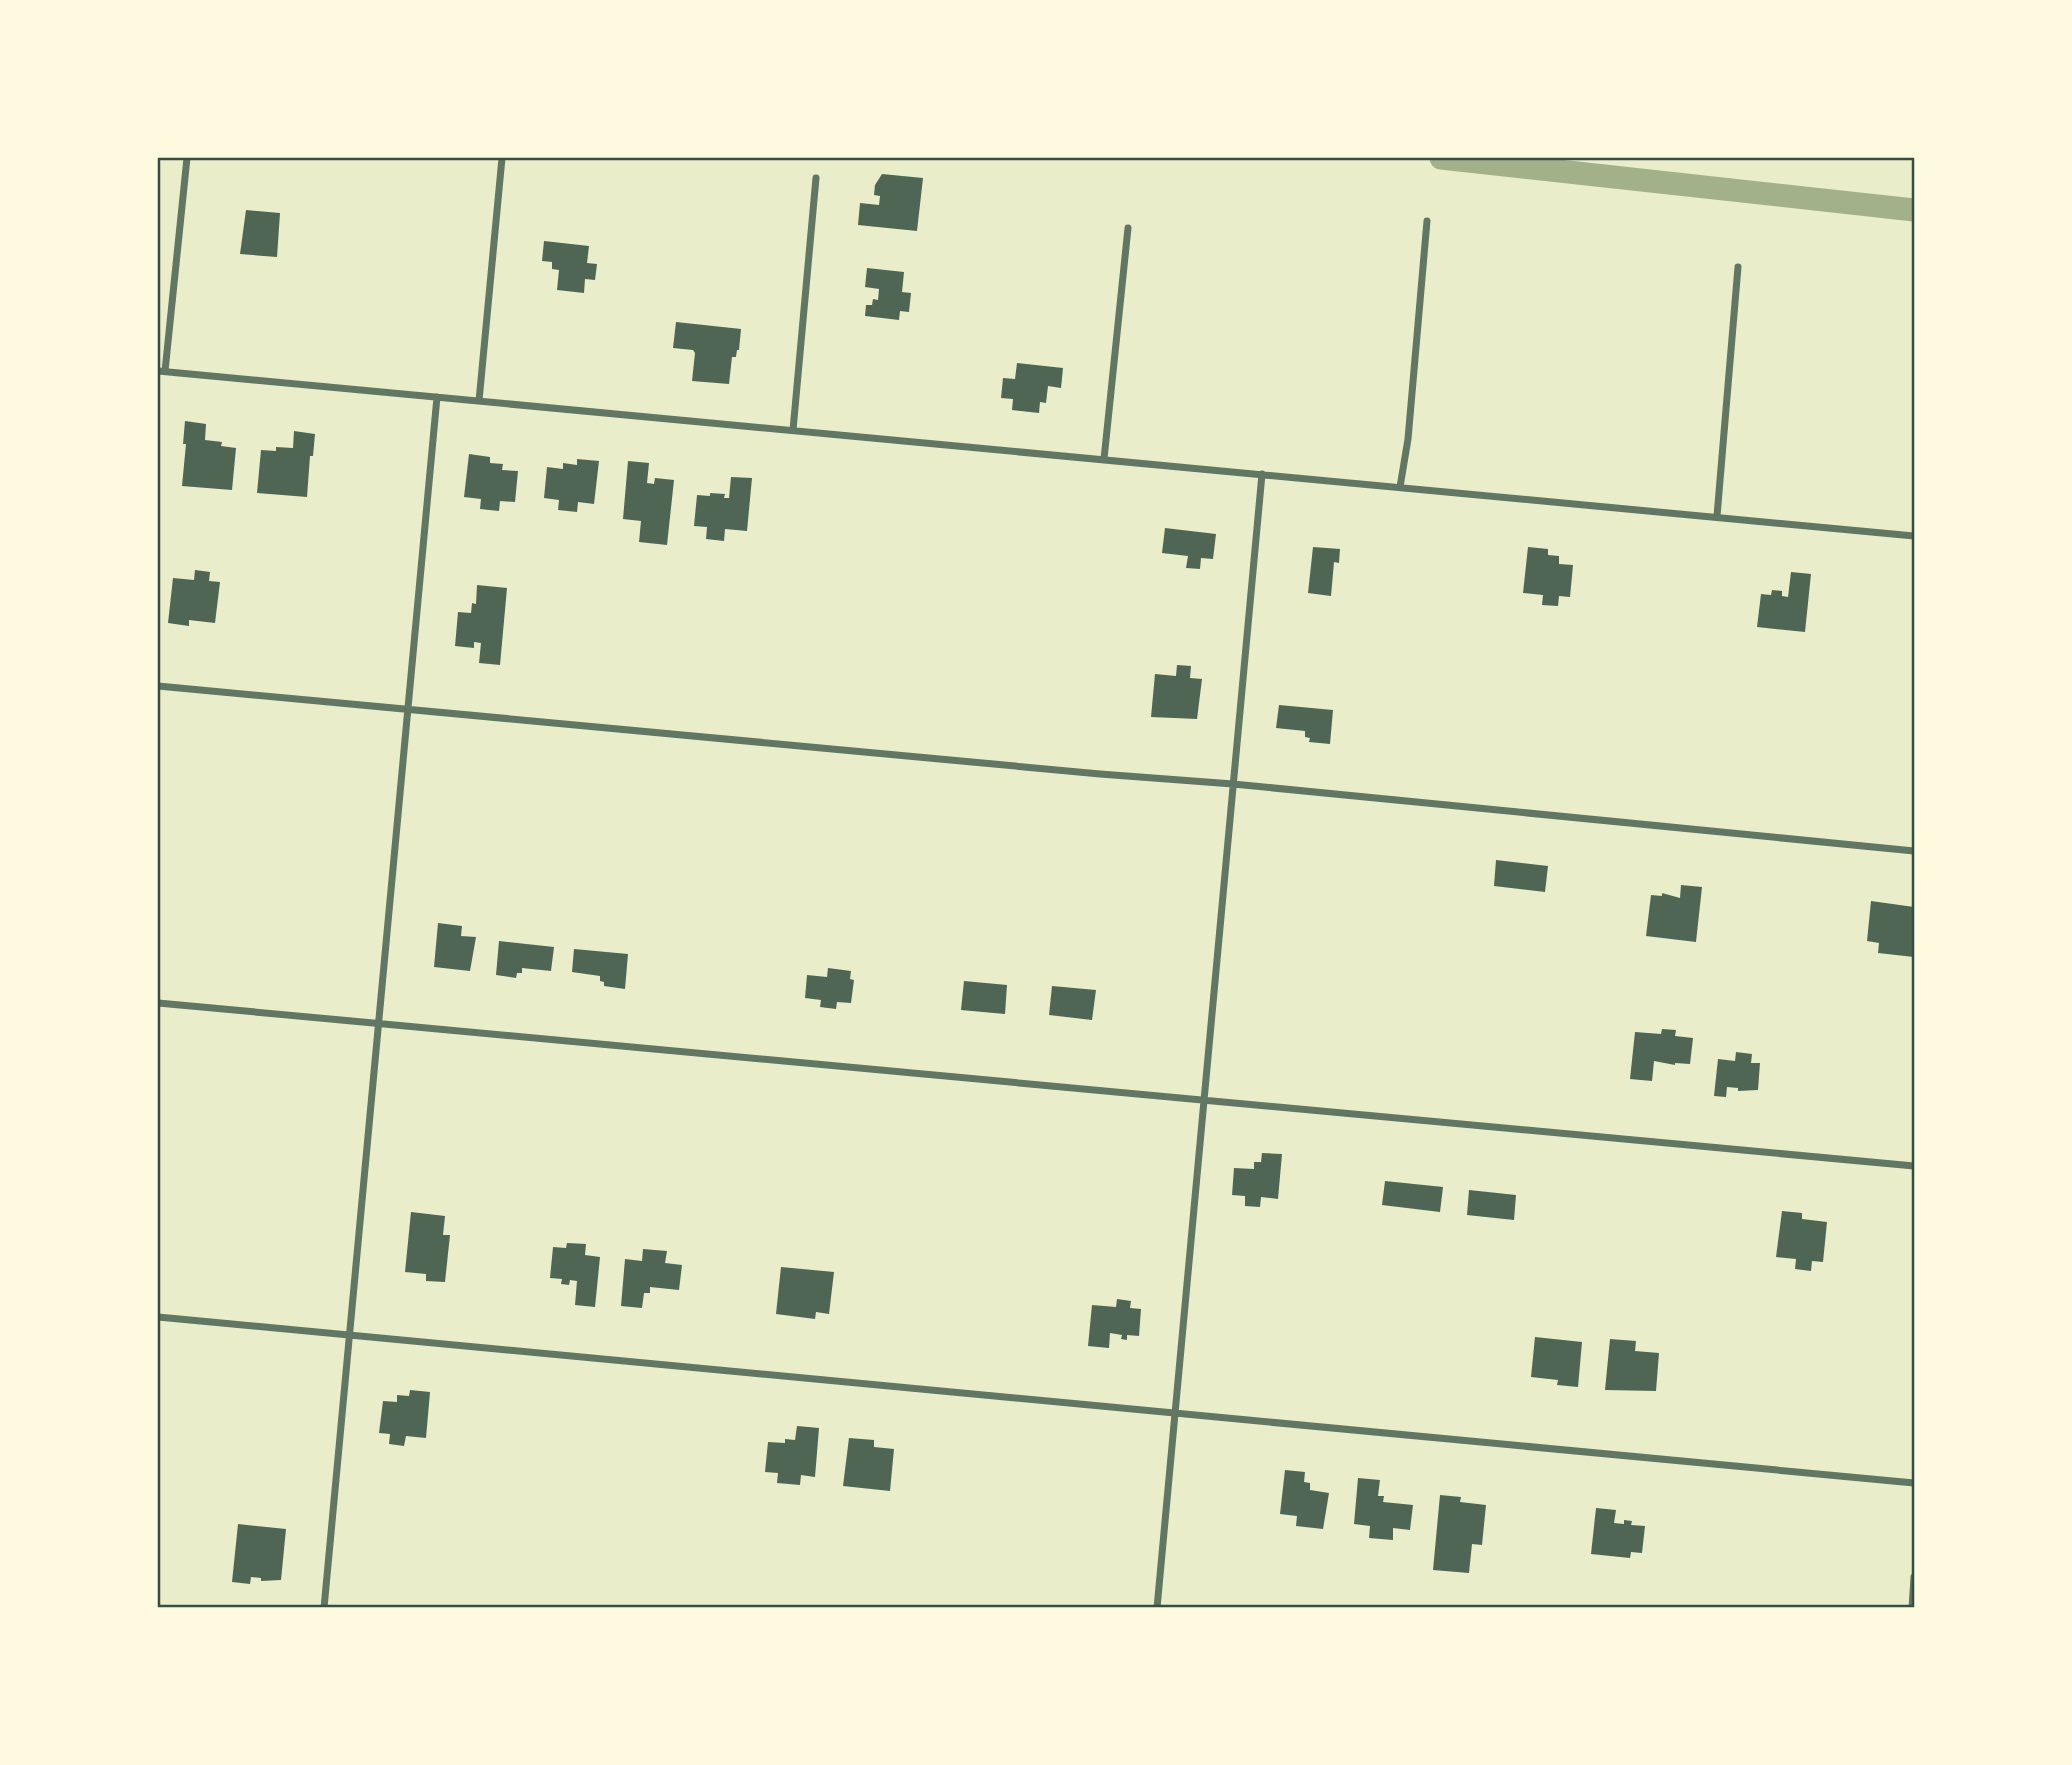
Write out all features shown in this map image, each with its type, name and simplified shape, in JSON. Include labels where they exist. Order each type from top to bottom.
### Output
[{"type":"street","points":[[187,158],[161,371],[1914,536]]},
{"type":"street","points":[[479,401],[502,158]]},
{"type":"street","points":[[793,430],[816,178]]},
{"type":"street","points":[[1400,487],[1408,439],[1427,221]]},
{"type":"street","points":[[1104,459],[1128,228]]},
{"type":"street","points":[[1717,516],[1738,267]]},
{"type":"street","points":[[324,1608],[437,397]]},
{"type":"street","points":[[1157,1608],[1262,474]]},
{"type":"street","points":[[158,686],[1914,851]]},
{"type":"street","points":[[158,1003],[1914,1166]]},
{"type":"street","points":[[158,1317],[1914,1483]]},
{"type":"street","points":[[1912,1608],[1914,1577]]},
{"type":"building","points":[[882,174],[923,178],[917,231],[858,225],[860,203],[879,205],[880,196],[874,195],[875,185]]},
{"type":"building","points":[[246,210],[280,213],[277,257],[240,254]]},
{"type":"building","points":[[544,241],[589,246],[587,263],[597,264],[595,280],[585,279],[584,293],[557,290],[559,270],[552,269],[552,262],[542,261]]},
{"type":"building","points":[[867,268],[904,272],[902,292],[911,293],[909,312],[900,311],[899,320],[865,316],[866,305],[872,305],[873,299],[878,300],[879,289],[865,287]]},
{"type":"building","points":[[676,322],[741,329],[739,350],[736,357],[732,357],[729,384],[692,381],[695,353],[693,350],[673,348]]},
{"type":"building","points":[[1017,363],[1063,368],[1061,388],[1048,386],[1046,403],[1040,402],[1039,413],[1012,410],[1013,399],[1001,398],[1003,378],[1015,379]]},
{"type":"building","points":[[185,421],[206,424],[205,440],[222,442],[221,446],[236,448],[232,490],[182,486]]},
{"type":"building","points":[[294,431],[315,434],[313,456],[310,456],[307,497],[257,493],[261,450],[293,448]]},
{"type":"building","points":[[469,454],[490,457],[490,463],[503,464],[502,470],[518,471],[515,502],[500,501],[499,511],[480,509],[481,499],[464,497]]},
{"type":"building","points":[[577,459],[599,461],[594,504],[578,502],[577,512],[558,510],[559,500],[544,498],[547,467],[563,469],[563,463],[577,465]]},
{"type":"building","points":[[628,461],[649,463],[647,483],[654,484],[655,478],[674,480],[667,545],[639,542],[641,521],[623,519]]},
{"type":"building","points":[[731,477],[752,478],[747,531],[725,529],[724,541],[706,539],[707,527],[694,526],[697,495],[725,494],[724,498],[729,498]]},
{"type":"building","points":[[1165,528],[1216,534],[1213,559],[1201,558],[1200,569],[1186,568],[1188,556],[1162,553]]},
{"type":"building","points":[[1313,547],[1340,549],[1339,563],[1334,562],[1331,596],[1308,593]]},
{"type":"building","points":[[1528,547],[1548,549],[1548,555],[1559,556],[1559,564],[1573,565],[1570,597],[1559,596],[1558,606],[1542,605],[1543,595],[1523,593]]},
{"type":"building","points":[[195,570],[210,572],[209,581],[220,582],[215,623],[189,620],[189,626],[168,623],[173,578],[194,580]]},
{"type":"building","points":[[1791,572],[1811,574],[1805,632],[1757,627],[1761,594],[1771,595],[1772,590],[1782,591],[1782,596],[1788,597]]},
{"type":"building","points":[[477,585],[507,588],[500,665],[479,663],[481,643],[474,642],[474,648],[455,646],[458,612],[471,613],[472,603],[476,604]]},
{"type":"building","points":[[1177,665],[1191,666],[1190,678],[1202,679],[1197,719],[1151,717],[1155,674],[1176,676]]},
{"type":"building","points":[[1279,705],[1333,710],[1330,744],[1309,742],[1310,738],[1305,737],[1305,731],[1276,728]]},
{"type":"building","points":[[1496,860],[1548,866],[1545,892],[1494,886]]},
{"type":"building","points":[[1681,885],[1702,887],[1696,942],[1646,936],[1651,895],[1662,896],[1662,893],[1680,898]]},
{"type":"building","points":[[1871,901],[1914,907],[1914,957],[1878,953],[1879,943],[1867,941]]},
{"type":"building","points":[[438,923],[462,926],[461,936],[476,937],[470,971],[434,967]]},
{"type":"building","points":[[499,941],[554,947],[551,971],[522,968],[522,973],[517,973],[516,978],[496,975]]},
{"type":"building","points":[[574,949],[628,954],[625,989],[604,986],[600,976],[572,972]]},
{"type":"building","points":[[828,968],[851,971],[850,979],[854,980],[851,1003],[837,1002],[836,1009],[820,1007],[821,1000],[805,998],[807,975],[827,977]]},
{"type":"building","points":[[964,981],[1007,985],[1005,1014],[961,1010]]},
{"type":"building","points":[[1052,986],[1096,990],[1092,1020],[1049,1015]]},
{"type":"building","points":[[1662,1029],[1676,1030],[1675,1036],[1693,1038],[1690,1064],[1675,1065],[1654,1061],[1652,1081],[1630,1079],[1635,1032],[1661,1034]]},
{"type":"building","points":[[1736,1052],[1752,1054],[1751,1063],[1760,1063],[1758,1090],[1738,1091],[1738,1088],[1727,1087],[1726,1097],[1714,1096],[1718,1059],[1735,1061]]},
{"type":"building","points":[[1262,1153],[1282,1154],[1278,1199],[1261,1197],[1260,1207],[1245,1206],[1245,1196],[1232,1195],[1234,1168],[1254,1169],[1254,1162],[1261,1162]]},
{"type":"building","points":[[1385,1181],[1443,1187],[1440,1212],[1382,1205]]},
{"type":"building","points":[[1469,1190],[1516,1195],[1514,1220],[1467,1215]]},
{"type":"building","points":[[1782,1211],[1802,1213],[1802,1219],[1827,1222],[1823,1262],[1812,1261],[1811,1271],[1795,1269],[1796,1259],[1776,1257]]},
{"type":"building","points":[[411,1212],[445,1216],[443,1235],[450,1235],[445,1282],[426,1281],[426,1274],[405,1272]]},
{"type":"building","points":[[567,1243],[586,1244],[585,1255],[600,1257],[595,1307],[575,1305],[577,1281],[570,1280],[569,1285],[561,1284],[562,1279],[550,1278],[553,1247],[566,1248]]},
{"type":"building","points":[[643,1249],[667,1251],[665,1263],[682,1265],[679,1290],[650,1287],[650,1293],[644,1293],[642,1308],[621,1306],[625,1259],[642,1261]]},
{"type":"building","points":[[781,1267],[834,1272],[829,1314],[816,1312],[815,1319],[776,1314]]},
{"type":"building","points":[[1117,1299],[1131,1301],[1130,1308],[1141,1309],[1139,1336],[1127,1335],[1127,1340],[1121,1339],[1122,1335],[1110,1333],[1109,1348],[1088,1346],[1092,1305],[1116,1307]]},
{"type":"building","points":[[1535,1337],[1582,1342],[1578,1387],[1557,1385],[1558,1380],[1531,1377]]},
{"type":"building","points":[[1610,1339],[1636,1341],[1635,1351],[1659,1353],[1656,1391],[1605,1390]]},
{"type":"building","points":[[410,1390],[430,1392],[426,1438],[406,1436],[404,1446],[389,1444],[390,1434],[379,1433],[383,1401],[397,1402],[397,1395],[409,1396]]},
{"type":"building","points":[[797,1426],[819,1428],[815,1477],[801,1475],[800,1485],[777,1483],[778,1473],[765,1472],[768,1442],[785,1443],[785,1439],[795,1440]]},
{"type":"building","points":[[849,1438],[874,1440],[874,1447],[894,1449],[890,1491],[843,1486]]},
{"type":"building","points":[[1285,1470],[1305,1472],[1304,1482],[1310,1483],[1310,1490],[1329,1493],[1323,1529],[1296,1526],[1297,1516],[1280,1514]]},
{"type":"building","points":[[1358,1478],[1380,1480],[1378,1496],[1384,1496],[1383,1502],[1413,1505],[1410,1530],[1393,1528],[1393,1540],[1369,1538],[1370,1526],[1354,1524]]},
{"type":"building","points":[[1440,1495],[1461,1497],[1460,1502],[1486,1505],[1482,1545],[1472,1544],[1469,1573],[1433,1570]]},
{"type":"building","points":[[1596,1508],[1616,1510],[1614,1523],[1624,1524],[1624,1520],[1632,1521],[1631,1525],[1645,1526],[1642,1553],[1631,1552],[1630,1558],[1591,1554]]},
{"type":"building","points":[[238,1524],[286,1529],[281,1580],[261,1581],[261,1578],[251,1577],[250,1584],[232,1582]]},
{"type":"waterway","points":[[1441,158],[1914,210]]}]
